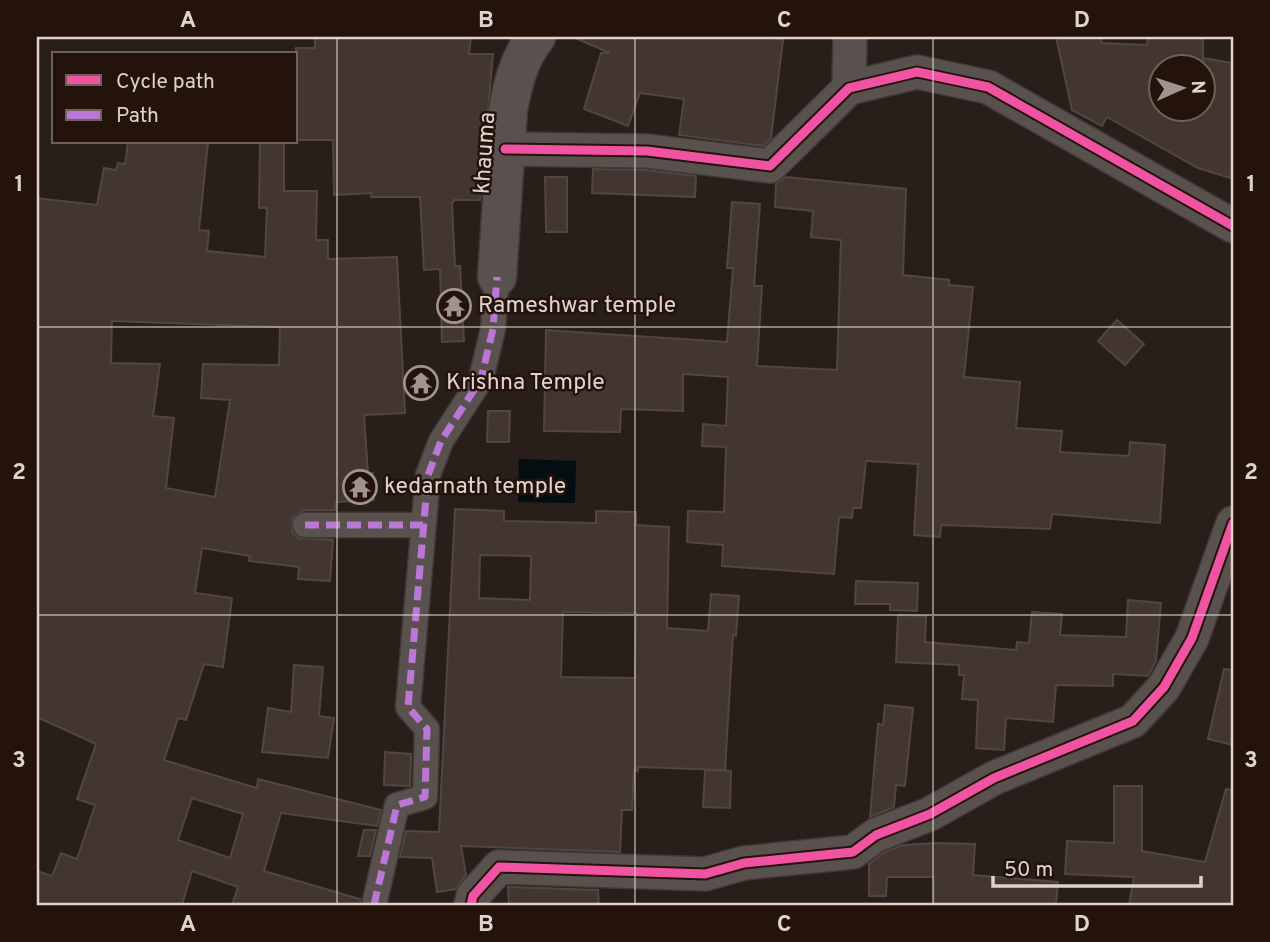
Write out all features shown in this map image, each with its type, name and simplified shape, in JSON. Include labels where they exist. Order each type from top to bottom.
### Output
[{"type":"street","name":"khauma","points":[[497,277],[512,85],[525,50],[536,37]]},
{"type":"street","points":[[849,88],[850,37]]},
{"type":"street","points":[[505,149],[647,150],[770,166],[849,88],[917,72],[988,87],[1233,226]]},
{"type":"street","points":[[374,905],[397,804],[425,797],[427,729],[408,707],[428,475],[441,441],[481,379],[493,329],[497,277]]},
{"type":"street","points":[[471,905],[473,896],[499,867],[705,874],[744,863],[853,852],[876,835],[930,814],[994,778],[1133,721],[1164,687],[1192,638],[1233,523]]},
{"type":"street","points":[[305,525],[423,525]]},
{"type":"shaded area","points":[[519,459],[576,461],[575,503],[518,502]]},
{"type":"building","points":[[315,37],[471,37],[469,54],[493,54],[480,200],[454,200],[452,204],[455,266],[460,266],[464,341],[442,342],[440,269],[424,270],[420,197],[371,197],[372,193],[334,195],[333,140],[298,140],[296,48],[315,48]]},
{"type":"building","points":[[573,37],[768,37],[783,40],[771,138],[763,146],[679,135],[684,99],[640,93],[628,126],[584,109],[601,53],[610,53]]},
{"type":"building","points":[[1056,37],[1100,37],[1102,43],[1147,45],[1148,37],[1203,37],[1203,52],[1148,52],[1148,122],[1218,122],[1218,60],[1233,63],[1233,179],[1198,168],[1107,117],[1102,126],[1072,110]]},
{"type":"building","points":[[128,144],[208,144],[199,230],[209,231],[207,251],[265,257],[267,208],[259,208],[260,144],[284,144],[284,191],[317,191],[316,240],[328,240],[328,259],[397,257],[405,413],[364,415],[368,473],[373,473],[374,500],[336,502],[335,510],[304,510],[292,518],[292,532],[298,538],[333,540],[330,581],[298,579],[299,567],[249,561],[250,556],[202,548],[195,593],[232,598],[223,667],[204,664],[186,720],[178,718],[164,760],[257,788],[258,779],[381,810],[377,826],[281,813],[264,871],[360,899],[360,905],[232,905],[238,887],[192,871],[182,905],[37,905],[37,871],[52,876],[61,853],[77,859],[95,805],[77,799],[96,744],[37,717],[37,198],[97,205],[104,168],[116,170],[118,163],[125,164]],"holes":[[[112,321],[280,327],[279,365],[203,364],[201,398],[230,400],[215,497],[166,488],[174,418],[153,416],[160,364],[111,363]],[[192,798],[243,814],[230,858],[178,840]]]},
{"type":"building","points":[[593,169],[646,170],[696,176],[695,197],[592,193]]},
{"type":"building","points":[[545,177],[567,177],[567,232],[546,232]]},
{"type":"building","points":[[786,177],[906,189],[903,275],[949,280],[949,285],[973,287],[964,377],[1020,382],[1016,428],[1062,431],[1060,452],[1129,456],[1130,442],[1165,445],[1160,523],[1052,514],[1050,529],[941,525],[940,537],[914,535],[918,464],[866,461],[861,508],[853,508],[852,518],[839,517],[834,574],[722,566],[723,545],[687,542],[688,511],[724,512],[726,447],[702,446],[703,424],[726,426],[728,377],[683,374],[683,411],[621,409],[620,432],[544,431],[546,330],[727,342],[733,268],[727,268],[732,202],[760,204],[754,286],[762,286],[757,366],[837,370],[841,240],[811,237],[813,211],[775,207],[776,184]]},
{"type":"building","points":[[1117,320],[1144,344],[1125,365],[1098,341]]},
{"type":"building","points":[[488,411],[510,411],[509,442],[487,442]]},
{"type":"building","points":[[455,509],[504,511],[504,521],[596,523],[596,511],[636,512],[636,525],[669,527],[667,628],[708,631],[711,594],[739,596],[736,636],[733,635],[725,770],[638,767],[638,771],[634,770],[632,810],[622,810],[620,852],[461,846],[466,875],[456,889],[437,892],[432,858],[400,857],[406,831],[439,832]],"holes":[[[480,555],[531,556],[530,600],[479,598]],[[563,612],[636,613],[635,678],[561,677]]]},
{"type":"building","points":[[856,581],[918,583],[917,611],[890,610],[890,604],[855,604]]},
{"type":"building","points":[[1128,600],[1161,603],[1156,661],[1148,676],[1113,674],[1113,686],[1056,685],[1053,722],[1006,718],[1004,750],[976,748],[978,700],[962,699],[964,675],[959,675],[959,665],[896,662],[898,615],[926,616],[925,642],[1016,650],[1017,642],[1029,643],[1032,612],[1062,614],[1060,635],[1126,637]]},
{"type":"building","points":[[294,665],[323,667],[319,716],[334,718],[328,758],[262,752],[268,708],[291,712]]},
{"type":"building","points":[[1224,669],[1233,670],[1233,745],[1208,739]]},
{"type":"building","points":[[885,705],[913,708],[905,786],[896,785],[894,807],[870,817],[878,724],[883,725]]},
{"type":"building","points":[[385,752],[411,754],[410,786],[384,785]]},
{"type":"building","points":[[705,770],[731,771],[730,808],[703,807]]},
{"type":"building","points":[[1114,786],[1142,786],[1142,851],[1205,862],[1226,789],[1233,790],[1233,905],[1129,905],[1134,877],[1065,874],[1067,841],[1114,843]]},
{"type":"building","points":[[364,830],[376,830],[370,856],[358,856]]},
{"type":"building","points":[[975,844],[973,875],[1058,882],[1056,905],[934,905],[934,877],[887,877],[886,896],[869,896],[869,864],[885,852],[903,845]]},
{"type":"building","points":[[508,887],[598,890],[599,905],[509,905]]},
{"type":"marked path","points":[[374,905],[397,805],[425,797],[427,729],[408,707],[428,475],[441,441],[481,379],[493,329],[497,277]]},
{"type":"marked path","points":[[305,525],[423,525]]},
{"type":"cycle path","points":[[505,149],[647,151],[770,166],[849,88],[917,72],[988,87],[1233,226]]},
{"type":"cycle path","points":[[471,905],[473,896],[499,867],[705,874],[744,863],[853,852],[876,835],[930,814],[994,778],[1133,721],[1164,687],[1192,638],[1233,523]]},
{"type":"place","name":"Rameshwar temple","points":[[454,306]]},
{"type":"place","name":"Krishna Temple","points":[[421,383]]},
{"type":"place","name":"kedarnath temple","points":[[360,487]]}]
